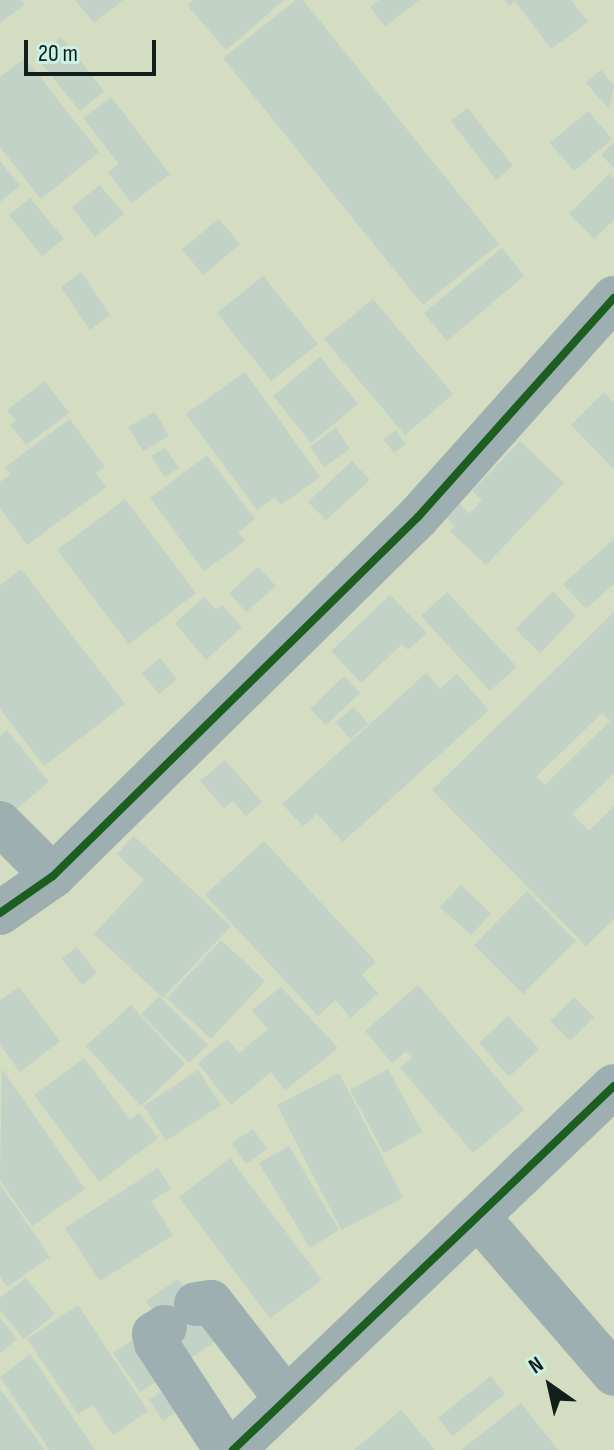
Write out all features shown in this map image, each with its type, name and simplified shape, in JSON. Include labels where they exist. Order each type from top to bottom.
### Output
[{"type":"street","points":[[0,913],[53,876],[418,517],[614,298]]},
{"type":"street","points":[[0,823],[53,876]]},
{"type":"street","points":[[233,1450],[284,1396],[479,1218],[614,1086]]},
{"type":"street","points":[[479,1218],[614,1374]]},
{"type":"street","points":[[226,1450],[156,1343],[154,1334],[180,1315],[211,1302],[284,1396]]},
{"type":"green space","points":[[0,0],[614,0],[614,1450],[0,1450]]},
{"type":"building","points":[[0,0],[21,0],[24,5],[0,23]]},
{"type":"building","points":[[75,0],[123,0],[94,23]]},
{"type":"building","points":[[193,0],[284,0],[226,50],[187,5]]},
{"type":"building","points":[[296,0],[303,0],[499,244],[423,305],[223,58]]},
{"type":"building","points":[[379,0],[419,0],[385,27],[370,7]]},
{"type":"building","points":[[504,0],[571,0],[588,22],[551,49],[515,1],[509,6]]},
{"type":"building","points":[[61,37],[104,91],[80,111],[37,58]]},
{"type":"building","points":[[25,58],[99,152],[41,199],[0,147],[0,77]]},
{"type":"building","points":[[601,70],[614,86],[609,109],[586,83]]},
{"type":"building","points":[[111,97],[170,174],[132,203],[108,172],[119,164],[83,118]]},
{"type":"building","points":[[468,108],[513,166],[496,180],[451,121]]},
{"type":"building","points":[[588,111],[612,139],[574,171],[550,143]]},
{"type":"building","points":[[614,142],[614,168],[601,155]]},
{"type":"building","points":[[0,161],[20,186],[0,202]]},
{"type":"building","points":[[609,174],[614,179],[614,220],[594,239],[569,214]]},
{"type":"building","points":[[100,185],[124,214],[95,237],[72,207]]},
{"type":"building","points":[[30,198],[64,239],[42,256],[9,215]]},
{"type":"building","points":[[219,219],[240,244],[203,275],[182,249]]},
{"type":"building","points":[[502,248],[524,276],[447,341],[424,313]]},
{"type":"building","points":[[81,272],[110,315],[90,330],[61,287]]},
{"type":"building","points":[[263,276],[318,344],[271,381],[217,313]]},
{"type":"building","points":[[373,299],[453,394],[405,435],[324,339]]},
{"type":"building","points":[[320,357],[358,404],[311,443],[273,396]]},
{"type":"building","points":[[245,372],[320,477],[281,505],[275,497],[257,510],[186,414]]},
{"type":"building","points":[[45,381],[69,413],[26,445],[10,425],[16,421],[7,410]]},
{"type":"building","points":[[604,392],[614,403],[614,469],[571,425]]},
{"type":"building","points":[[155,412],[169,436],[143,451],[128,427]]},
{"type":"building","points":[[70,419],[105,467],[96,473],[106,487],[27,545],[0,508],[0,482],[11,474],[5,467]]},
{"type":"building","points":[[336,428],[350,449],[324,467],[310,447]]},
{"type":"building","points":[[396,430],[406,444],[394,453],[383,439]]},
{"type":"building","points":[[520,441],[564,483],[486,565],[450,531],[455,526],[446,517],[459,503],[469,514],[482,500],[472,491]]},
{"type":"building","points":[[165,448],[179,468],[165,477],[151,456]]},
{"type":"building","points":[[207,455],[255,519],[238,532],[245,541],[204,571],[150,498]]},
{"type":"building","points":[[352,461],[370,480],[326,520],[308,502]]},
{"type":"building","points":[[125,499],[196,593],[129,644],[57,550]]},
{"type":"building","points":[[614,539],[614,584],[586,609],[563,584]]},
{"type":"building","points":[[258,567],[276,586],[246,612],[229,593]]},
{"type":"building","points":[[21,569],[125,704],[44,766],[0,709],[0,585]]},
{"type":"building","points":[[553,591],[576,616],[540,653],[515,629]]},
{"type":"building","points":[[447,592],[517,667],[490,691],[421,616]]},
{"type":"building","points":[[390,595],[427,633],[408,650],[402,644],[361,683],[331,651]]},
{"type":"building","points":[[204,597],[216,610],[222,605],[242,627],[206,660],[175,623]]},
{"type":"building","points":[[614,612],[614,773],[572,814],[589,831],[614,806],[614,919],[586,946],[432,790]],"holes":[[[602,713],[610,721],[545,785],[536,777]]]},
{"type":"building","points":[[160,658],[177,679],[159,694],[142,673]]},
{"type":"building","points":[[426,673],[440,689],[457,674],[489,710],[343,842],[317,814],[303,826],[282,804]]},
{"type":"building","points":[[344,676],[360,693],[326,725],[310,709]]},
{"type":"building","points":[[354,707],[368,724],[350,739],[336,722]]},
{"type":"building","points":[[7,730],[49,782],[10,814],[0,802],[0,736]]},
{"type":"building","points":[[225,760],[262,802],[246,816],[233,801],[224,808],[200,781]]},
{"type":"building","points":[[134,836],[231,926],[163,998],[94,934],[144,880],[117,854]]},
{"type":"building","points":[[264,841],[376,962],[362,975],[378,993],[351,1018],[335,1000],[318,1016],[205,895]]},
{"type":"building","points":[[461,885],[491,914],[471,935],[440,907]]},
{"type":"building","points":[[527,891],[576,941],[523,994],[474,945]]},
{"type":"building","points":[[221,940],[265,981],[211,1039],[167,998]]},
{"type":"building","points":[[77,947],[97,973],[82,985],[62,959]]},
{"type":"building","points":[[418,985],[524,1110],[473,1153],[400,1068],[412,1058],[406,1051],[392,1063],[365,1031]]},
{"type":"building","points":[[19,987],[60,1041],[20,1072],[0,1045],[0,1000]]},
{"type":"building","points":[[281,987],[338,1048],[285,1090],[271,1072],[231,1105],[198,1063],[227,1039],[239,1053],[268,1029],[252,1010]]},
{"type":"building","points":[[159,996],[208,1045],[189,1063],[141,1014]]},
{"type":"building","points":[[574,997],[594,1017],[570,1041],[550,1021]]},
{"type":"building","points":[[131,1005],[185,1064],[141,1106],[86,1046]]},
{"type":"building","points":[[508,1016],[539,1049],[509,1077],[479,1043]]},
{"type":"building","points":[[84,1058],[130,1120],[139,1113],[158,1138],[99,1182],[34,1095]]},
{"type":"building","points":[[2,1069],[85,1189],[32,1226],[0,1180]]},
{"type":"building","points":[[388,1069],[422,1132],[384,1153],[350,1090]]},
{"type":"building","points":[[198,1070],[221,1105],[166,1141],[144,1106]]},
{"type":"building","points":[[339,1073],[403,1198],[341,1230],[277,1105]]},
{"type":"building","points":[[253,1129],[267,1149],[246,1164],[232,1143]]},
{"type":"building","points":[[289,1146],[339,1230],[310,1248],[259,1163]]},
{"type":"building","points":[[230,1158],[322,1280],[270,1318],[179,1197]]},
{"type":"building","points":[[158,1168],[171,1189],[151,1201],[173,1235],[100,1281],[65,1228]]},
{"type":"building","points":[[0,1184],[50,1257],[7,1287],[0,1276]]},
{"type":"building","points":[[26,1278],[55,1314],[24,1339],[0,1310],[0,1298]]},
{"type":"building","points":[[178,1279],[220,1338],[188,1360],[146,1301]]},
{"type":"building","points":[[78,1305],[148,1411],[113,1435],[93,1405],[78,1414],[27,1339]]},
{"type":"building","points":[[0,1318],[17,1339],[0,1353]]},
{"type":"building","points":[[132,1340],[159,1380],[140,1392],[113,1353]]},
{"type":"building","points":[[30,1354],[95,1450],[49,1450],[0,1377]]},
{"type":"building","points":[[491,1376],[505,1394],[452,1436],[438,1418]]},
{"type":"building","points":[[168,1387],[182,1408],[163,1421],[149,1400]]},
{"type":"building","points":[[0,1389],[45,1450],[0,1450]]},
{"type":"building","points":[[521,1403],[558,1450],[461,1450]]},
{"type":"building","points":[[401,1410],[435,1450],[354,1450]]},
{"type":"cycle path","points":[[0,913],[53,876],[418,517],[614,298]]},
{"type":"cycle path","points":[[233,1450],[614,1086]]}]
